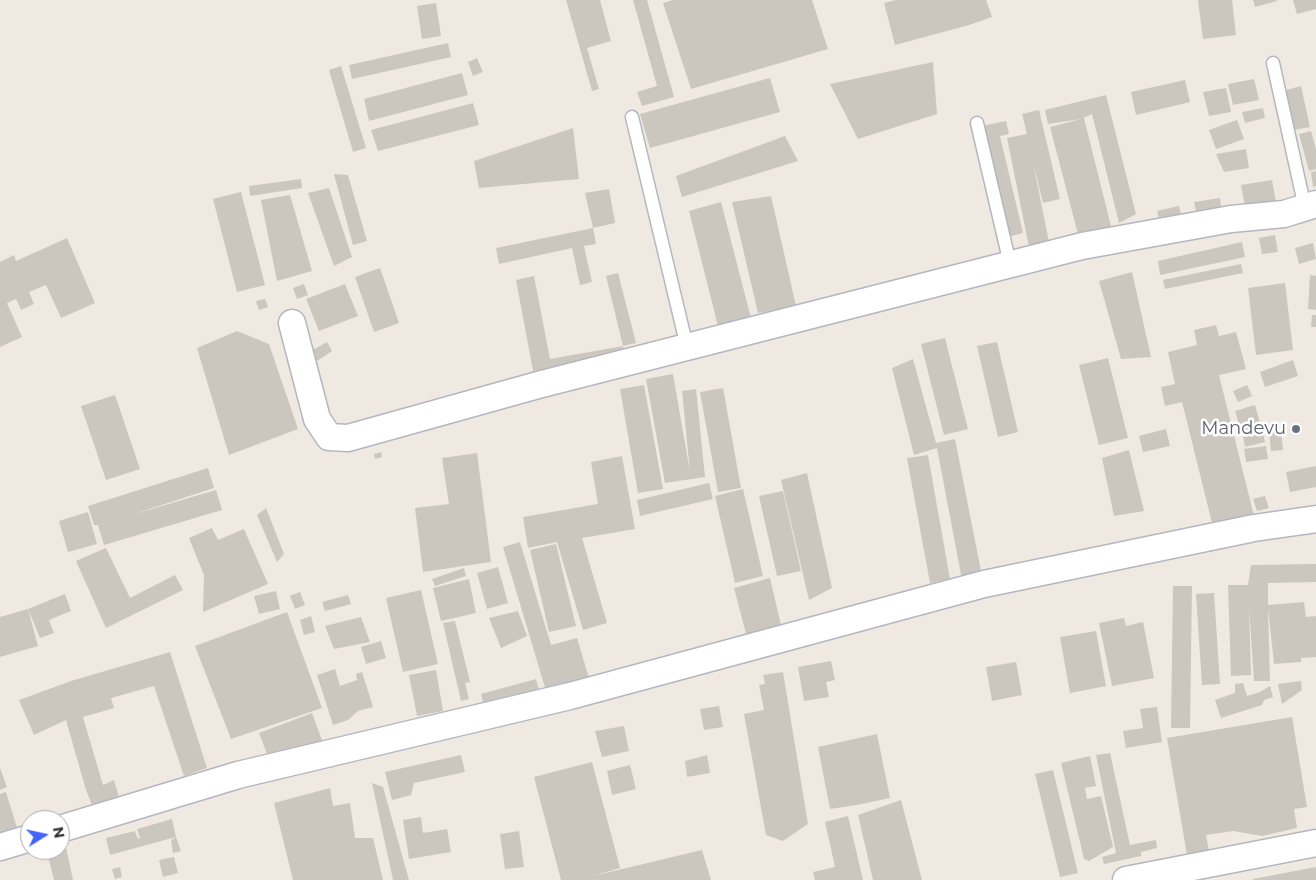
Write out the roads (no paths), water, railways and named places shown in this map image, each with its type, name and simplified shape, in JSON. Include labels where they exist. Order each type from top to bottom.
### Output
[{"type":"street","points":[[292,323],[317,419],[329,437],[348,438],[538,385],[1082,246],[1231,219],[1284,214],[1311,206]]},
{"type":"street","points":[[70,826],[238,775],[570,696],[984,584],[1254,528],[1316,519]]},
{"type":"street","points":[[0,847],[20,841]]},
{"type":"street","points":[[1126,880],[1316,843]]},
{"type":"lane","points":[[1273,63],[1311,206]]},
{"type":"lane","points":[[632,117],[687,347]]},
{"type":"lane","points":[[977,123],[1010,264]]},
{"type":"place","name":"Mandevu","points":[[1296,429]]}]
